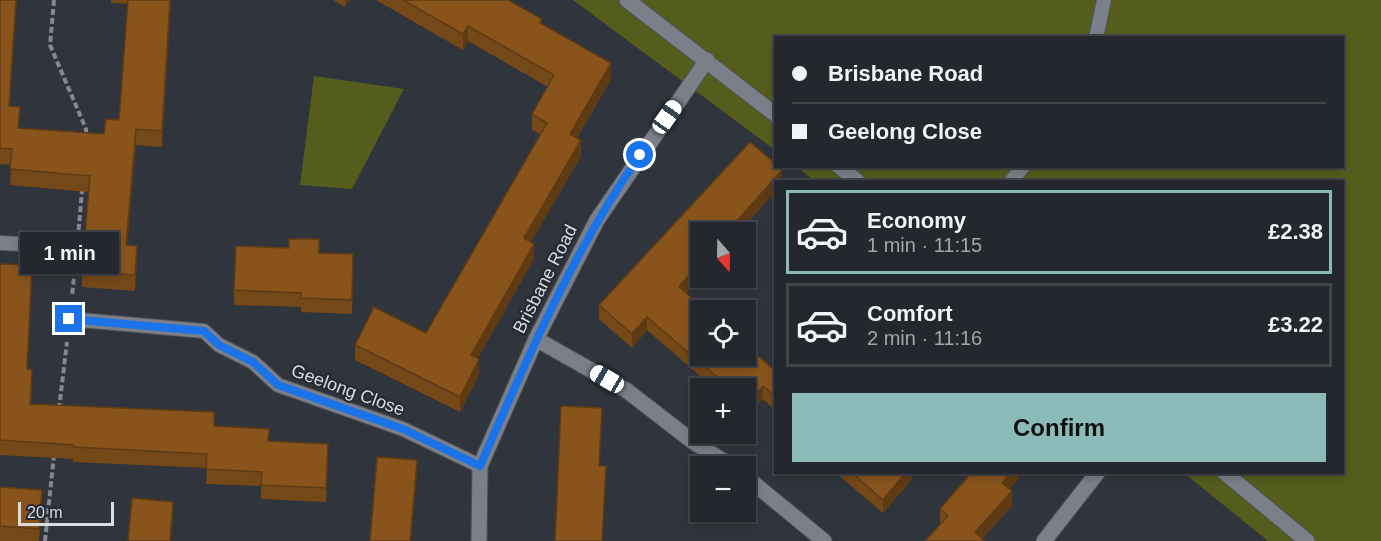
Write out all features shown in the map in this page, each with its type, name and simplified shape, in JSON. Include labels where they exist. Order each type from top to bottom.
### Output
[{"type":"street","points":[[627,0],[774,113]]},
{"type":"street","name":"Brisbane Road","points":[[479,541],[480,466],[536,339],[597,220],[707,60]]},
{"type":"street","points":[[841,168],[856,180]]},
{"type":"street","points":[[536,339],[626,390],[692,441],[715,456]]},
{"type":"street","points":[[1044,541],[1096,474]]},
{"type":"street","points":[[1226,474],[1308,541]]},
{"type":"street","points":[[756,485],[824,541]]},
{"type":"lane","points":[[1096,36],[1104,0]]},
{"type":"lane","points":[[0,243],[42,246]]},
{"type":"lane","name":"Geelong Close","points":[[69,319],[204,331],[219,345],[253,362],[278,385],[403,429],[480,466]]},
{"type":"path","points":[[54,0],[50,45],[86,129],[85,139]]},
{"type":"path","points":[[59,412],[82,191]]},
{"type":"path","points":[[42,246],[77,248]]},
{"type":"path","points":[[45,541],[55,448]]},
{"type":"green space","points":[[573,0],[1381,0],[1381,541],[1268,541],[1185,474],[1344,474],[1344,180],[813,180],[798,168],[1344,168],[1344,36],[774,36],[774,149]]},
{"type":"green space","points":[[314,76],[404,89],[352,189],[300,185]]},
{"type":"building","points":[[0,0],[16,0],[9,106],[20,107],[18,128],[104,134],[106,119],[119,120],[128,0],[170,0],[162,131],[136,129],[126,245],[137,246],[135,275],[82,271],[90,176],[10,169],[12,149],[0,148]]},
{"type":"building","points":[[403,0],[508,0],[542,19],[540,23],[611,63],[570,134],[581,140],[524,238],[534,244],[471,355],[479,359],[460,397],[355,345],[374,307],[426,333],[547,123],[532,114],[554,75],[468,26],[463,34]]},
{"type":"building","points":[[750,142],[774,162],[774,168],[782,170],[736,222],[690,222],[690,274],[679,287],[694,300],[690,300],[690,354],[647,317],[632,334],[599,305]]},
{"type":"building","points":[[289,239],[319,239],[319,253],[353,254],[352,300],[301,298],[301,293],[234,290],[236,246],[289,248]]},
{"type":"building","points":[[0,264],[32,265],[27,369],[32,370],[30,404],[214,412],[214,426],[269,429],[268,441],[328,444],[326,488],[261,485],[262,472],[206,469],[207,454],[73,447],[73,445],[0,440]]},
{"type":"building","points":[[756,354],[774,368],[774,395],[763,386],[756,394],[756,378],[718,378],[704,366],[756,366]]},
{"type":"building","points":[[561,406],[602,408],[599,466],[606,466],[602,541],[555,541]]},
{"type":"building","points":[[377,457],[417,460],[410,541],[370,541]]},
{"type":"building","points":[[853,474],[904,474],[883,500]]},
{"type":"building","points":[[970,474],[1009,474],[1002,483],[1012,491],[975,532],[985,541],[925,541],[948,516],[940,509]]},
{"type":"building","points":[[0,487],[42,490],[39,529],[0,526]]},
{"type":"building","points":[[132,498],[173,502],[170,541],[128,541]]},
{"type":"route","points":[[69,319],[204,331],[219,345],[253,362],[278,385],[403,429],[480,466],[536,339],[597,220],[640,155]]}]
